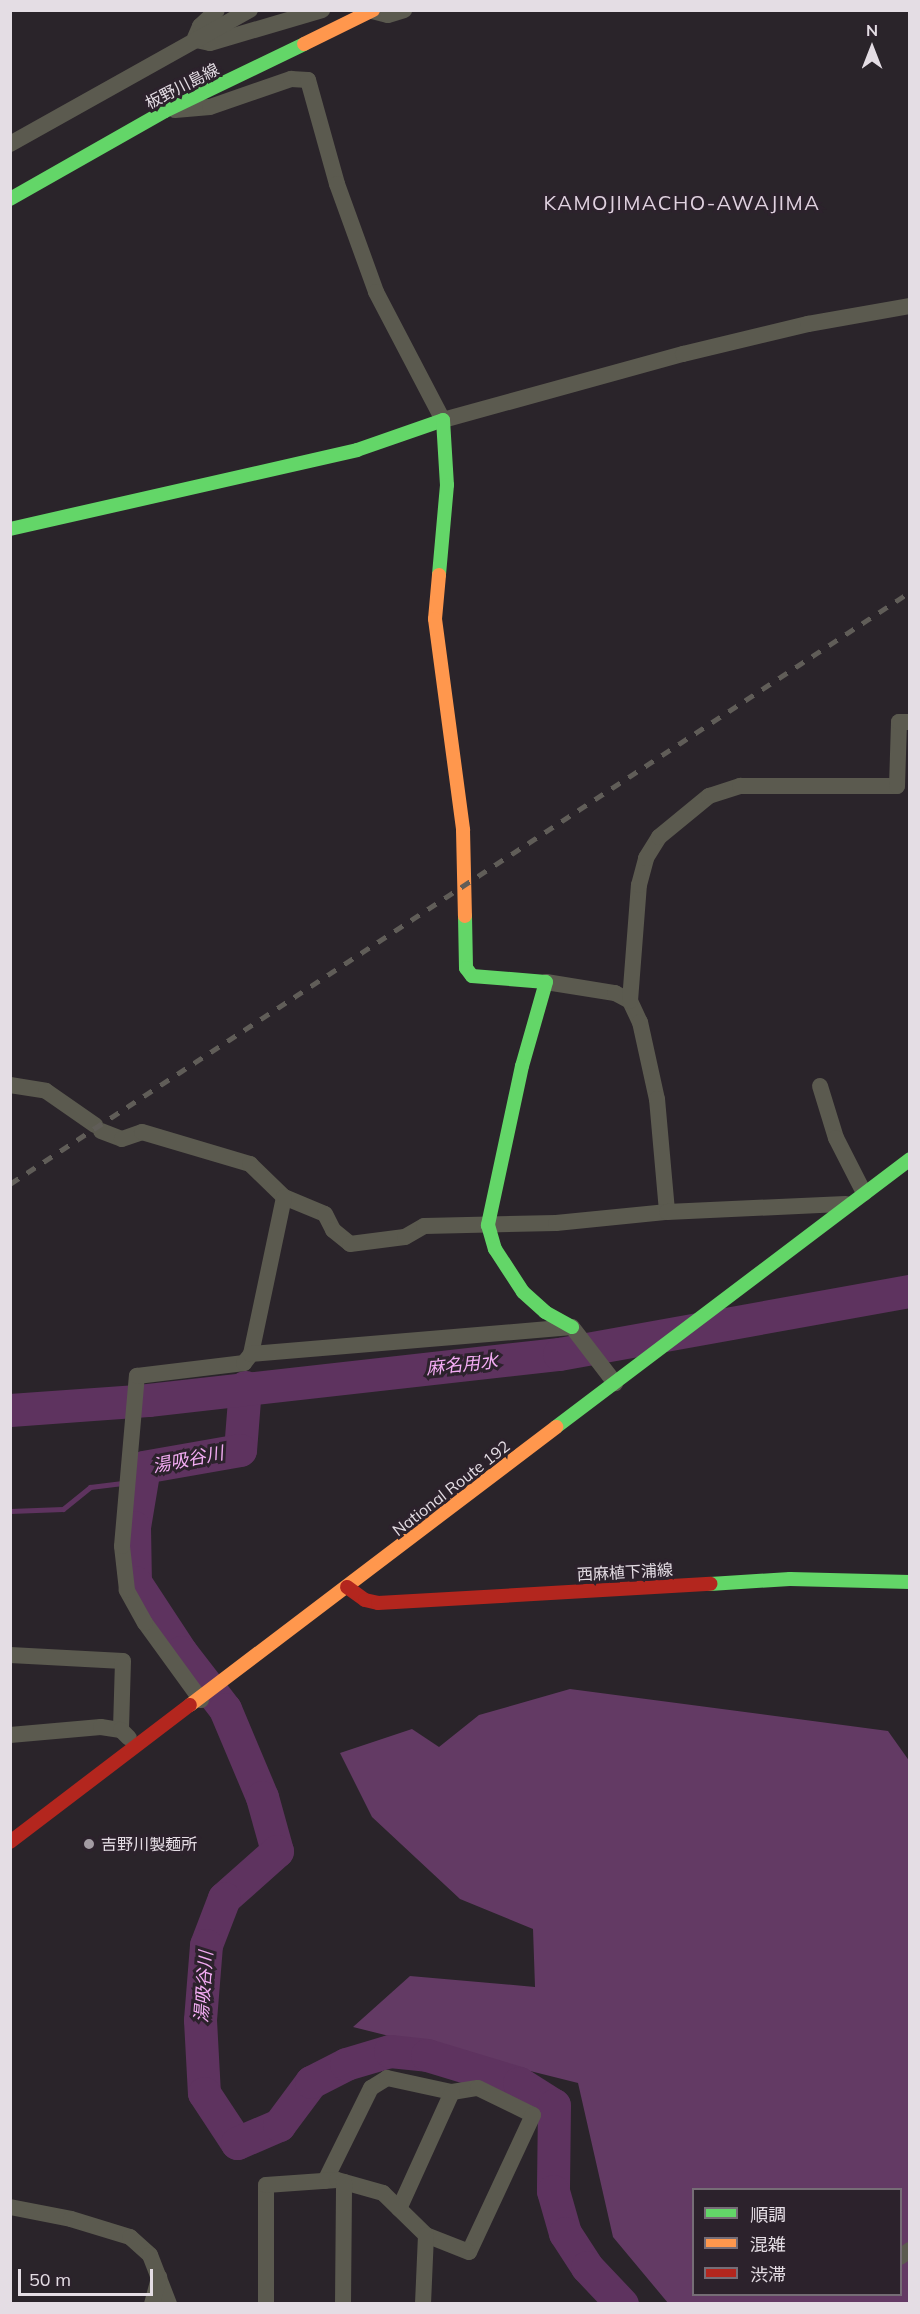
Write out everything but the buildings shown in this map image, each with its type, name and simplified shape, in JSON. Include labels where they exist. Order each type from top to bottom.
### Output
[{"type":"main road","name":"板野川島線","points":[[10,199],[165,111],[373,11]]},
{"type":"main road","points":[[10,529],[357,450],[444,420],[447,485],[435,619],[463,830],[466,969],[472,976],[484,979],[546,982],[522,1066],[488,1225],[495,1249],[523,1292],[545,1312],[576,1330]]},
{"type":"main road","name":"National Route 192","points":[[10,1842],[203,1699],[346,1587],[909,1159]]},
{"type":"main road","name":"西麻植下浦線","points":[[346,1587],[365,1600],[378,1603],[790,1579],[909,1582]]},
{"type":"street","points":[[195,39],[200,26],[217,10]]},
{"type":"street","points":[[10,144],[250,10]]},
{"type":"street","points":[[195,39],[210,43],[322,10]]},
{"type":"street","points":[[373,11],[388,15],[404,10]]},
{"type":"street","points":[[165,111],[210,107],[291,79],[308,80],[363,260],[444,420],[683,354],[909,306]]},
{"type":"street","points":[[667,1212],[657,1099],[640,1022],[630,1001],[639,885],[646,858],[659,837],[709,796],[740,786],[897,786],[899,722],[909,722]]},
{"type":"street","points":[[546,982],[615,993],[630,1001]]},
{"type":"street","points":[[10,1085],[46,1091],[98,1128],[122,1139],[142,1132],[249,1164],[284,1197],[325,1215],[333,1230],[351,1244],[405,1237],[424,1226],[556,1224],[667,1212],[849,1204]]},
{"type":"street","points":[[820,1086],[836,1138],[864,1193]]},
{"type":"street","points":[[203,1699],[145,1623],[127,1590],[122,1546],[137,1376],[244,1363],[251,1354],[284,1197]]},
{"type":"street","points":[[251,1354],[576,1330],[615,1383]]},
{"type":"street","points":[[10,1655],[123,1661],[121,1730],[137,1748]]},
{"type":"street","points":[[10,1735],[85,1727],[121,1730]]},
{"type":"street","points":[[266,2304],[266,2185],[344,2182],[383,2193],[426,2235],[470,2252],[533,2115],[478,2088],[452,2092],[387,2078],[371,2088],[325,2181]]},
{"type":"street","points":[[399,2209],[452,2092]]},
{"type":"street","points":[[343,2304],[344,2182]]},
{"type":"street","points":[[10,2207],[71,2219],[130,2237],[150,2255],[169,2304]]},
{"type":"street","points":[[423,2304],[426,2235]]},
{"type":"street","points":[[152,2304],[159,2277]]},
{"type":"shaded area","points":[[570,1689],[888,1731],[910,1762],[909,2303],[668,2303],[613,2237],[578,2083],[353,2027],[410,1976],[535,1987],[533,1929],[460,1899],[372,1817],[340,1753],[412,1729],[439,1747],[479,1715]]},
{"type":"waterway","name":"麻名用水","points":[[10,1410],[148,1400],[559,1354],[910,1291]]},
{"type":"waterway","name":"湯吸谷川","points":[[245,1387],[240,1450],[144,1467],[134,1527],[135,1582],[181,1652],[225,1709],[262,1797],[277,1851],[224,1898],[206,1945],[200,2020],[204,2093],[237,2143],[279,2125],[311,2082],[346,2064],[390,2051],[427,2055],[519,2083],[554,2105],[553,2191],[565,2233],[587,2267],[622,2304]]},
{"type":"waterway","points":[[10,1511],[63,1509],[90,1487],[139,1481]]},
{"type":"railway","points":[[10,1184],[910,592]]},
{"type":"traffic: fast","points":[[10,199],[165,111],[304,44]]},
{"type":"traffic: fast","points":[[10,529],[357,450],[443,420],[447,485],[439,575]]},
{"type":"traffic: fast","points":[[465,916],[466,968],[472,976],[546,982],[522,1066],[488,1225],[495,1249],[523,1292],[545,1312],[572,1327]]},
{"type":"traffic: fast","points":[[556,1427],[910,1159]]},
{"type":"traffic: fast","points":[[710,1584],[790,1579],[910,1582]]},
{"type":"traffic: slow","points":[[304,44],[373,10]]},
{"type":"traffic: slow","points":[[439,575],[435,619],[463,830],[465,916]]},
{"type":"traffic: slow","points":[[190,1705],[556,1427]]},
{"type":"traffic: jam","points":[[347,1587],[365,1600],[378,1603],[710,1584]]},
{"type":"traffic: jam","points":[[10,1842],[190,1705]]},
{"type":"place","name":"吉野川製麺所","points":[[89,1844]]},
{"type":"district","name":"KAMOJIMACHO-AWAJIMA","points":[[682,202]]}]
